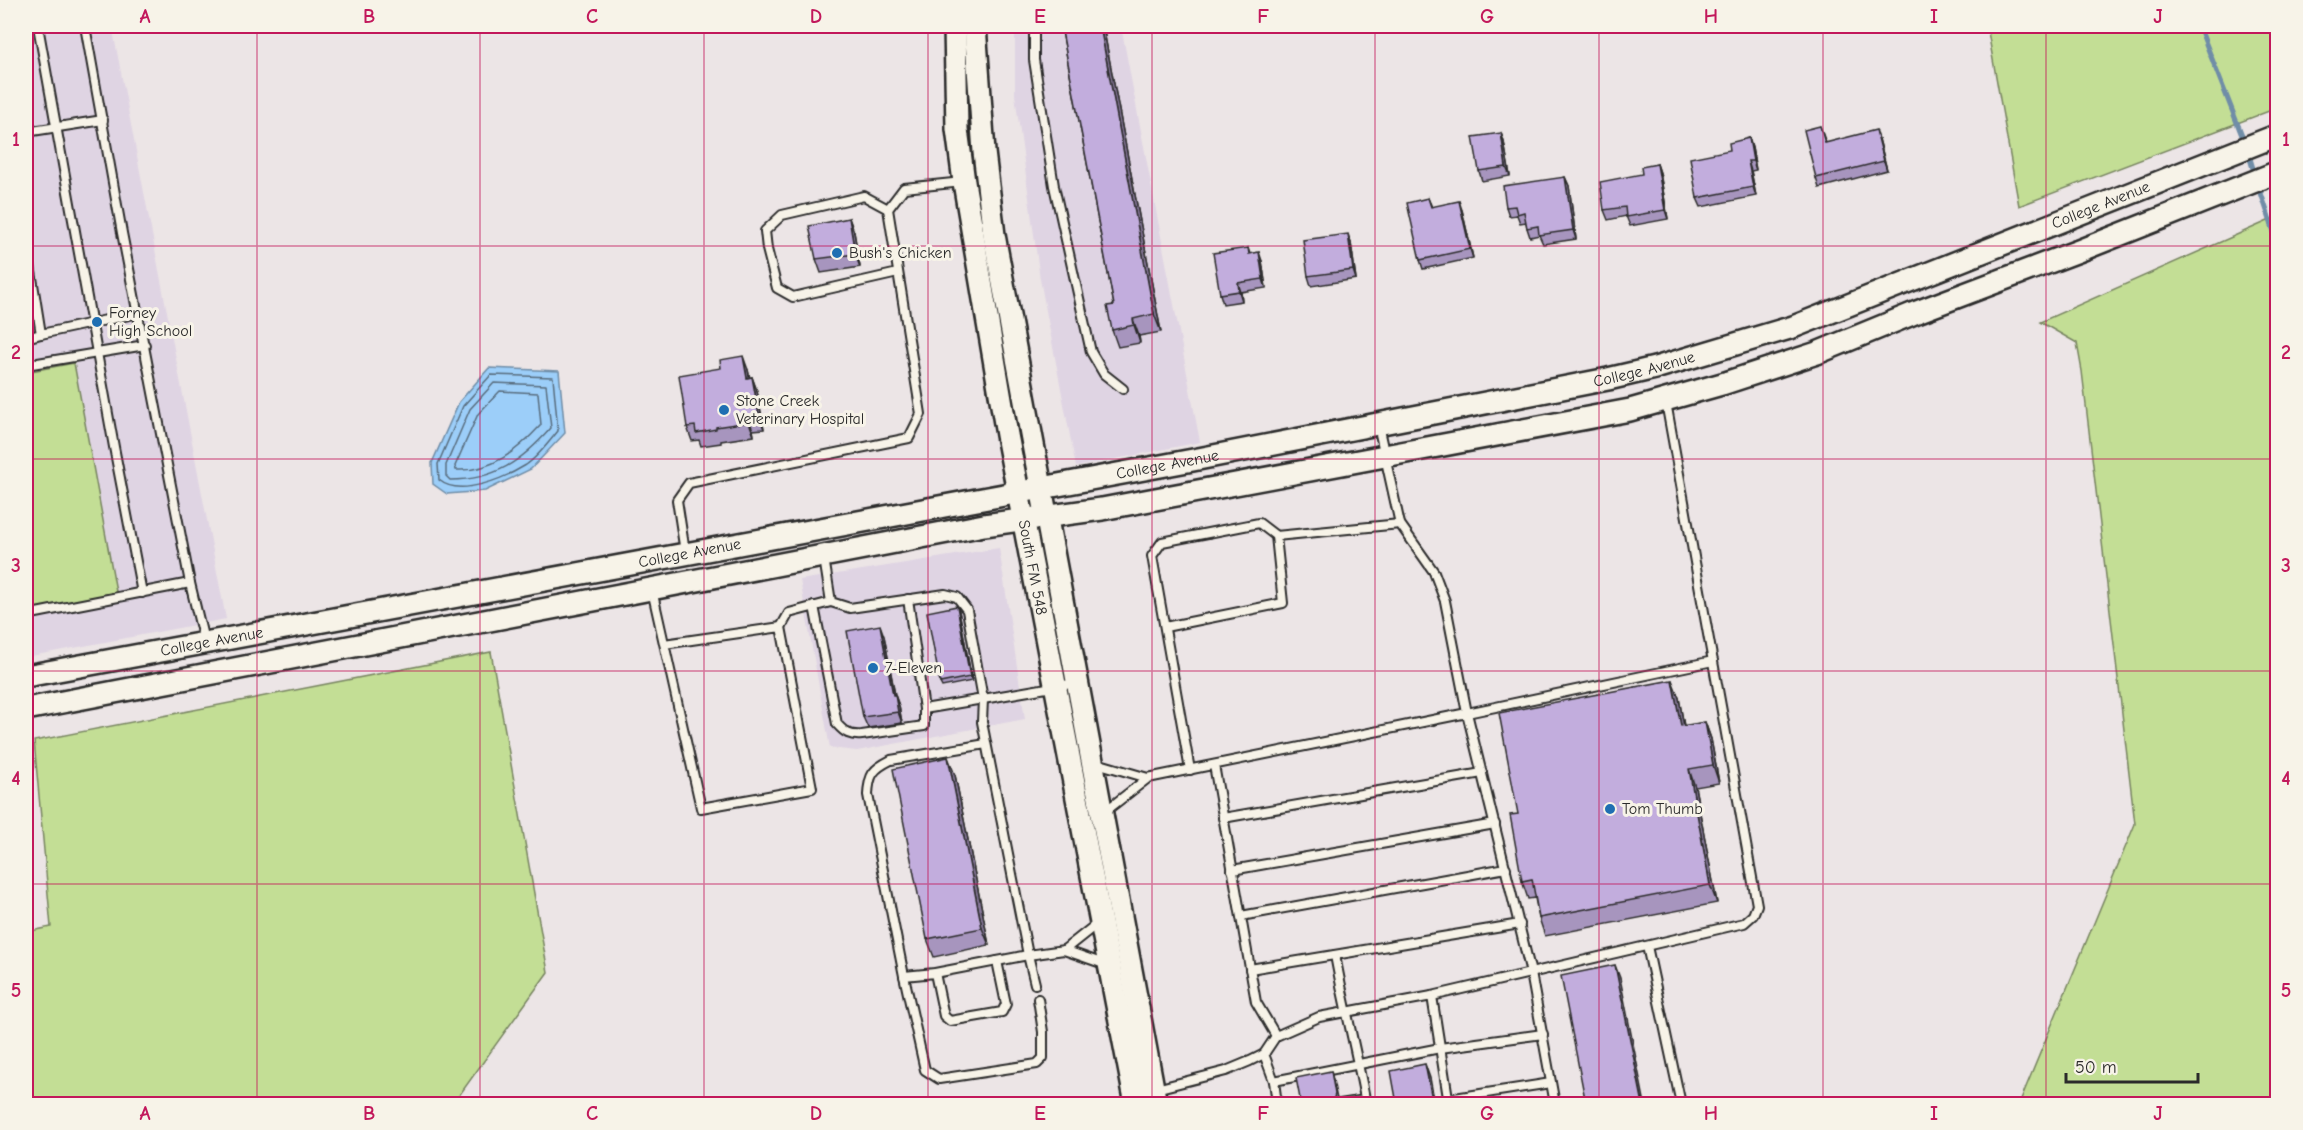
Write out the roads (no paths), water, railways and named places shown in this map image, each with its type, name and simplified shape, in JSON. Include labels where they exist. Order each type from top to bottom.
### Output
[{"type":"main road","name":"South FM 548","points":[[955,26],[957,129],[964,182],[1018,492],[1099,922],[1145,1098]]},
{"type":"main road","name":"South FM 548","points":[[975,26],[984,152],[994,235],[1102,814],[1145,1098]]},
{"type":"main road","name":"College Avenue","points":[[26,676],[1484,405],[1655,368],[1793,327],[2277,135]]},
{"type":"main road","name":"College Avenue","points":[[26,709],[984,525],[1114,506],[1630,410],[1817,353],[2277,172]]},
{"type":"main road","points":[[2028,234],[2040,265]]},
{"type":"main road","points":[[205,643],[207,674]]},
{"type":"lane","points":[[38,26],[96,352],[142,592]]},
{"type":"lane","points":[[85,26],[190,584],[205,643]]},
{"type":"lane","points":[[1034,26],[1034,60],[1054,186],[1091,351],[1104,374],[1123,389]]},
{"type":"lane","points":[[26,132],[103,120]]},
{"type":"lane","points":[[685,553],[677,500],[689,483],[909,438],[921,414],[888,209],[904,188],[964,182]]},
{"type":"lane","points":[[888,209],[864,196],[782,214],[765,231],[767,249],[777,288],[793,297],[898,273]]},
{"type":"lane","points":[[26,240],[41,334]]},
{"type":"lane","points":[[26,338],[139,314]]},
{"type":"lane","points":[[26,365],[146,345]]},
{"type":"lane","points":[[1145,1098],[1226,1071],[1264,1054],[1276,1036],[1318,1017],[1432,996],[1647,946],[1744,923],[1753,915],[1757,905],[1665,400]]},
{"type":"lane","points":[[1378,424],[1400,525],[1434,572],[1445,601],[1467,713],[1532,972],[1555,1104]]},
{"type":"lane","points":[[1190,770],[1152,556],[1162,542],[1259,523],[1276,536],[1400,525]]},
{"type":"lane","points":[[1165,627],[1283,603],[1276,536]]},
{"type":"lane","points":[[824,556],[831,602]]},
{"type":"lane","points":[[26,615],[190,584]]},
{"type":"lane","points":[[652,589],[701,808],[812,788],[781,627],[789,613],[831,602],[850,608],[945,594],[957,597],[967,610],[983,699],[982,722],[1035,984]]},
{"type":"lane","points":[[814,606],[837,724],[845,733],[853,736],[924,726],[924,709],[908,599]]},
{"type":"lane","points":[[664,644],[781,627]]},
{"type":"lane","points":[[1102,814],[1148,778],[1713,662]]},
{"type":"lane","points":[[924,709],[1078,683]]},
{"type":"lane","points":[[986,744],[891,760],[877,767],[869,779],[868,795],[925,1070],[939,1079],[1037,1064],[1043,1058],[1043,1032],[1038,999]]},
{"type":"lane","points":[[1092,761],[1148,778]]},
{"type":"lane","points":[[1214,765],[1256,1002],[1276,1036]]},
{"type":"lane","points":[[1223,818],[1482,773]]},
{"type":"lane","points":[[1232,870],[1495,824]]},
{"type":"lane","points":[[1241,916],[1506,868]]},
{"type":"lane","points":[[1064,950],[1099,922]]},
{"type":"lane","points":[[1250,969],[1520,924]]},
{"type":"lane","points":[[1647,946],[1681,1104]]},
{"type":"lane","points":[[904,976],[935,973],[1064,950],[1109,966]]},
{"type":"lane","points":[[1335,955],[1365,1102],[1340,1104]]},
{"type":"lane","points":[[935,973],[944,1016],[950,1021],[1002,1012],[1006,1004],[998,961]]},
{"type":"lane","points":[[1432,996],[1449,1102],[1551,1083]]},
{"type":"lane","points":[[1274,1081],[1440,1048],[1543,1034]]},
{"type":"lane","points":[[1264,1054],[1274,1081],[1277,1104]]},
{"type":"water","points":[[489,368],[559,371],[565,433],[531,469],[485,491],[447,494],[433,484],[432,463],[459,402]]},
{"type":"waterway","points":[[2199,26],[2245,143]]},
{"type":"waterway","points":[[2248,152],[2255,175]]},
{"type":"waterway","points":[[2258,184],[2278,244]]},
{"type":"place","name":"Bush's Chicken","points":[[837,253]]},
{"type":"place","name":"Forney High School","points":[[97,322]]},
{"type":"place","name":"Stone Creek Veterinary Hospital","points":[[724,410]]},
{"type":"place","name":"7-Eleven","points":[[873,668]]},
{"type":"place","name":"Tom Thumb","points":[[1610,809]]}]
